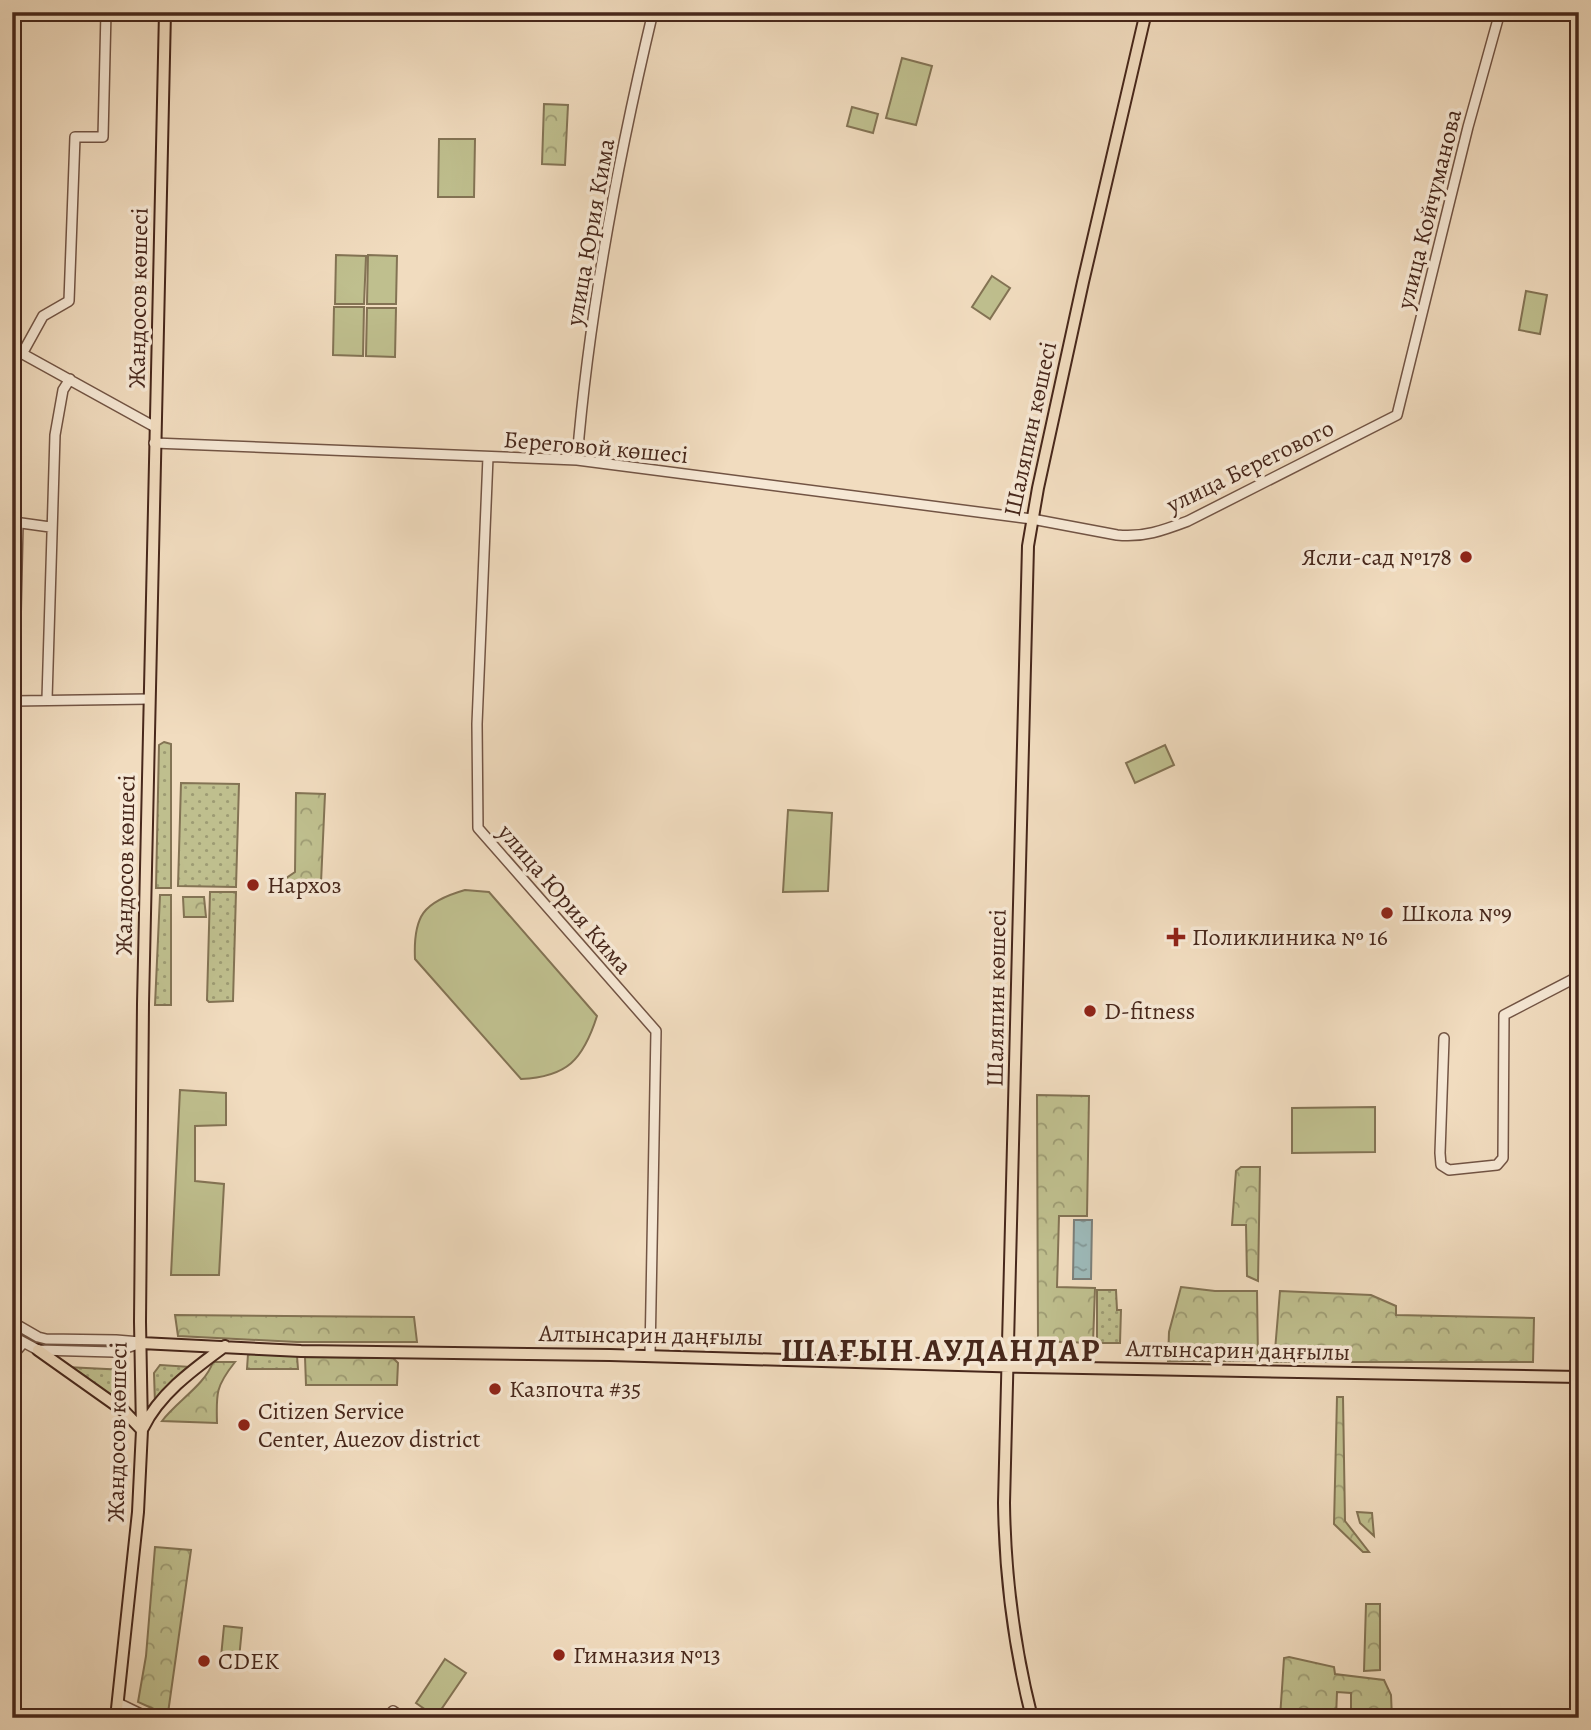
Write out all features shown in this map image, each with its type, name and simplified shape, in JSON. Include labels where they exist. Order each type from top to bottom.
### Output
[{"type":"main road","name":"Жандосов көшесі","points":[[116,1718],[138,1512],[142,1430],[140,1316],[143,1004],[165,12]]},
{"type":"main road","name":"Шаляпин көшесі","points":[[1032,1718],[1015,1633],[1005,1548],[1027,564],[1032,519],[1083,282],[1146,12]]},
{"type":"main road","name":"Алтынсарин даңғылы","points":[[141,1343],[301,1351],[650,1355],[1009,1366],[1579,1377]]},
{"type":"main road","points":[[38,1350],[124,1411],[142,1430],[157,1404],[201,1363],[225,1346]]},
{"type":"street","points":[[13,12],[13,19]]},
{"type":"street","points":[[22,354],[43,316],[69,301],[75,137],[103,137],[106,12]]},
{"type":"street","name":"улица Юрия Кима","points":[[577,460],[586,360],[606,240],[653,12]]},
{"type":"street","name":"улица Койчуманова","points":[[1397,415],[1468,127],[1500,12]]},
{"type":"street","points":[[12,348],[155,427]]},
{"type":"street","points":[[47,699],[50,527],[55,435],[64,390],[70,379]]},
{"type":"street","name":"улица Берегового","points":[[1032,519],[1130,537],[1156,533],[1188,521],[1397,415]]},
{"type":"street","name":"Береговой көшесі","points":[[155,443],[577,460],[1032,519]]},
{"type":"street","name":"улица Юрия Кима","points":[[488,457],[477,724],[478,828],[656,1031],[650,1355]]},
{"type":"street","points":[[12,712],[15,522],[50,527]]},
{"type":"street","points":[[14,701],[149,699]]},
{"type":"street","points":[[1444,1038],[1441,1165],[1449,1170],[1497,1165],[1503,1158],[1504,1015],[1579,976]]},
{"type":"street","points":[[12,1322],[46,1339],[141,1343]]},
{"type":"street","points":[[12,1336],[38,1350],[114,1352],[141,1343]]},
{"type":"street","points":[[12,1356],[23,1343]]},
{"type":"street","points":[[118,1703],[149,1718]]},
{"type":"street","points":[[390,1714],[403,1718]]},
{"type":"green space","points":[[902,58],[932,66],[916,125],[886,118]]},
{"type":"green space","points":[[544,104],[568,105],[565,165],[542,164]]},
{"type":"green space","points":[[852,107],[878,114],[873,133],[847,126]]},
{"type":"green space","points":[[439,139],[475,139],[474,197],[438,197]]},
{"type":"green space","points":[[336,255],[366,256],[364,304],[335,304]]},
{"type":"green space","points":[[368,255],[397,256],[396,304],[367,304]]},
{"type":"green space","points":[[992,276],[1010,288],[990,319],[972,307]]},
{"type":"green space","points":[[1526,291],[1547,295],[1540,334],[1519,330]]},
{"type":"green space","points":[[334,307],[364,307],[363,356],[333,355]]},
{"type":"green space","points":[[367,308],[396,308],[395,357],[366,356]]},
{"type":"green space","points":[[164,742],[171,744],[171,888],[156,888],[159,745]]},
{"type":"green space","points":[[1165,745],[1174,765],[1135,783],[1126,763]]},
{"type":"green space","points":[[181,783],[239,784],[236,887],[178,886]]},
{"type":"green space","points":[[296,793],[325,794],[321,883],[314,888],[288,892],[279,883],[295,872]]},
{"type":"green space","points":[[788,810],[832,813],[828,891],[783,892]]},
{"type":"green space","points":[[465,890],[489,892],[597,1016],[579,1055],[562,1070],[537,1078],[521,1079],[415,959],[416,932],[424,913],[439,900]]},
{"type":"green space","points":[[210,892],[236,892],[233,1001],[207,1000]]},
{"type":"green space","points":[[160,895],[171,895],[171,1005],[155,1005]]},
{"type":"green space","points":[[183,897],[204,897],[206,917],[184,917]]},
{"type":"green space","points":[[180,1090],[226,1093],[226,1125],[195,1126],[195,1181],[224,1184],[219,1275],[171,1275]]},
{"type":"green space","points":[[1037,1095],[1089,1096],[1087,1216],[1059,1216],[1057,1287],[1095,1288],[1093,1343],[1038,1341]]},
{"type":"green space","points":[[1375,1107],[1375,1152],[1292,1153],[1292,1108]]},
{"type":"green space","points":[[1241,1167],[1260,1167],[1258,1281],[1247,1276],[1246,1225],[1232,1225],[1236,1171]]},
{"type":"green space","points":[[1181,1287],[1215,1291],[1257,1291],[1258,1361],[1168,1361],[1169,1332]]},
{"type":"green space","points":[[1097,1290],[1116,1290],[1117,1310],[1121,1310],[1120,1343],[1097,1343]]},
{"type":"green space","points":[[1280,1291],[1371,1295],[1396,1306],[1396,1315],[1534,1318],[1533,1362],[1274,1362]]},
{"type":"green space","points":[[175,1315],[414,1317],[417,1342],[297,1342],[178,1336]]},
{"type":"green space","points":[[43,1340],[112,1342],[111,1347],[43,1345]]},
{"type":"green space","points":[[248,1354],[297,1356],[298,1369],[247,1369]]},
{"type":"green space","points":[[305,1357],[393,1358],[398,1363],[397,1385],[306,1385]]},
{"type":"green space","points":[[213,1362],[235,1362],[218,1390],[217,1423],[162,1421],[204,1378]]},
{"type":"green space","points":[[160,1365],[192,1367],[155,1404],[154,1373]]},
{"type":"green space","points":[[66,1367],[126,1370],[125,1403],[103,1393]]},
{"type":"green space","points":[[1337,1397],[1343,1397],[1345,1521],[1369,1552],[1363,1552],[1334,1524]]},
{"type":"green space","points":[[1357,1512],[1372,1513],[1374,1536],[1360,1523]]},
{"type":"green space","points":[[155,1547],[191,1550],[168,1713],[138,1702],[146,1656]]},
{"type":"green space","points":[[1366,1604],[1380,1604],[1380,1670],[1364,1671]]},
{"type":"green space","points":[[224,1626],[242,1628],[239,1659],[221,1657]]},
{"type":"green space","points":[[1284,1658],[1334,1667],[1335,1674],[1384,1680],[1391,1695],[1392,1718],[1351,1718],[1351,1693],[1337,1692],[1336,1718],[1280,1718]]},
{"type":"green space","points":[[445,1659],[466,1673],[436,1717],[416,1703]]},
{"type":"water","points":[[1074,1220],[1092,1220],[1091,1279],[1073,1279]]},
{"type":"place","name":"Ясли-сад №178","points":[[1466,557]]},
{"type":"place","name":"Нархоз","points":[[253,885]]},
{"type":"place","name":"Школа №9","points":[[1387,913]]},
{"type":"place","name":"Поликлиника № 16","points":[[1176,937]]},
{"type":"place","name":"D-fitness","points":[[1090,1011]]},
{"type":"place","name":"Казпочта #35","points":[[495,1389]]},
{"type":"place","name":"Citizen Service Center, Auezov district","points":[[244,1425]]},
{"type":"place","name":"Гимназия №13","points":[[559,1655]]},
{"type":"place","name":"CDEK","points":[[204,1661]]},
{"type":"district","name":"ШАҒЫН АУДАНДАР","points":[[941,1350]]}]
